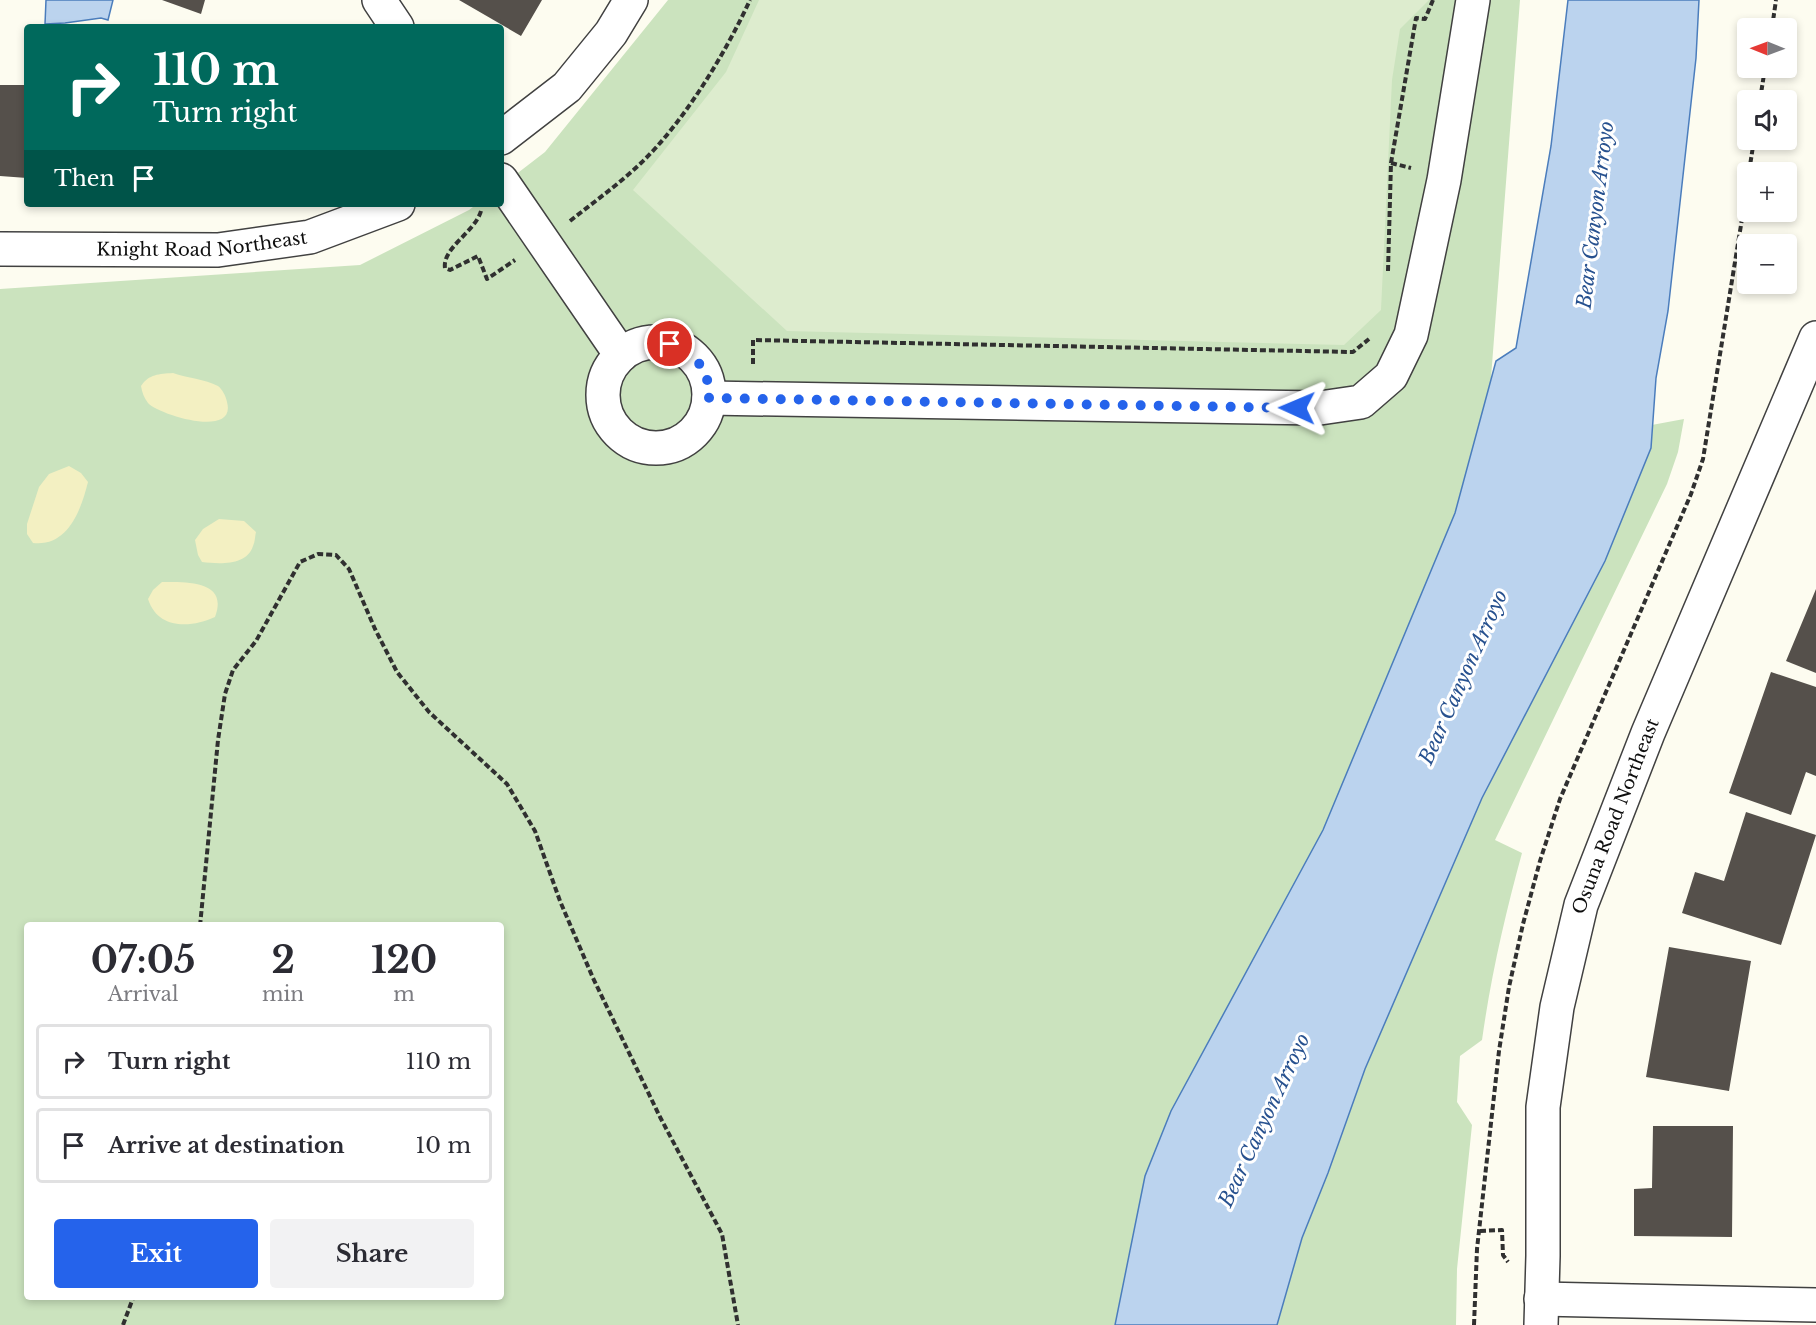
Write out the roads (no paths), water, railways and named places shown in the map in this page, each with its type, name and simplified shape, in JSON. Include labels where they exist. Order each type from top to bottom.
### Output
[{"type":"street","points":[[379,0],[395,24]]},
{"type":"street","points":[[504,136],[567,87],[610,33],[631,0]]},
{"type":"street","points":[[709,398],[1320,408],[1361,402],[1391,376],[1411,334],[1444,180],[1473,0]]},
{"type":"street","points":[[504,184],[621,354]]},
{"type":"street","name":"Knight Road Northeast","points":[[0,249],[218,250],[310,237],[391,207]]},
{"type":"street","name":"Osuna Road Northeast","points":[[1541,1312],[1543,1107],[1557,1007],[1581,905],[1648,733],[1816,338]]},
{"type":"street","points":[[658,341],[682,348],[700,363],[710,387],[709,398],[708,411],[694,434],[679,445],[664,449],[641,447],[622,437],[607,417],[603,390],[608,372],[613,362],[621,354],[645,342],[658,341]]},
{"type":"street","points":[[1541,1312],[1816,1305]]},
{"type":"water","points":[[46,0],[113,0],[108,20],[101,18],[45,24]]},
{"type":"water","name":"Bear Canyon Arroyo","points":[[1568,0],[1699,0],[1696,58],[1668,311],[1656,378],[1651,448],[1605,561],[1482,798],[1365,1069],[1302,1238],[1277,1325],[1115,1325],[1145,1176],[1171,1111],[1323,830],[1455,513],[1496,361],[1516,348],[1551,146]]}]
